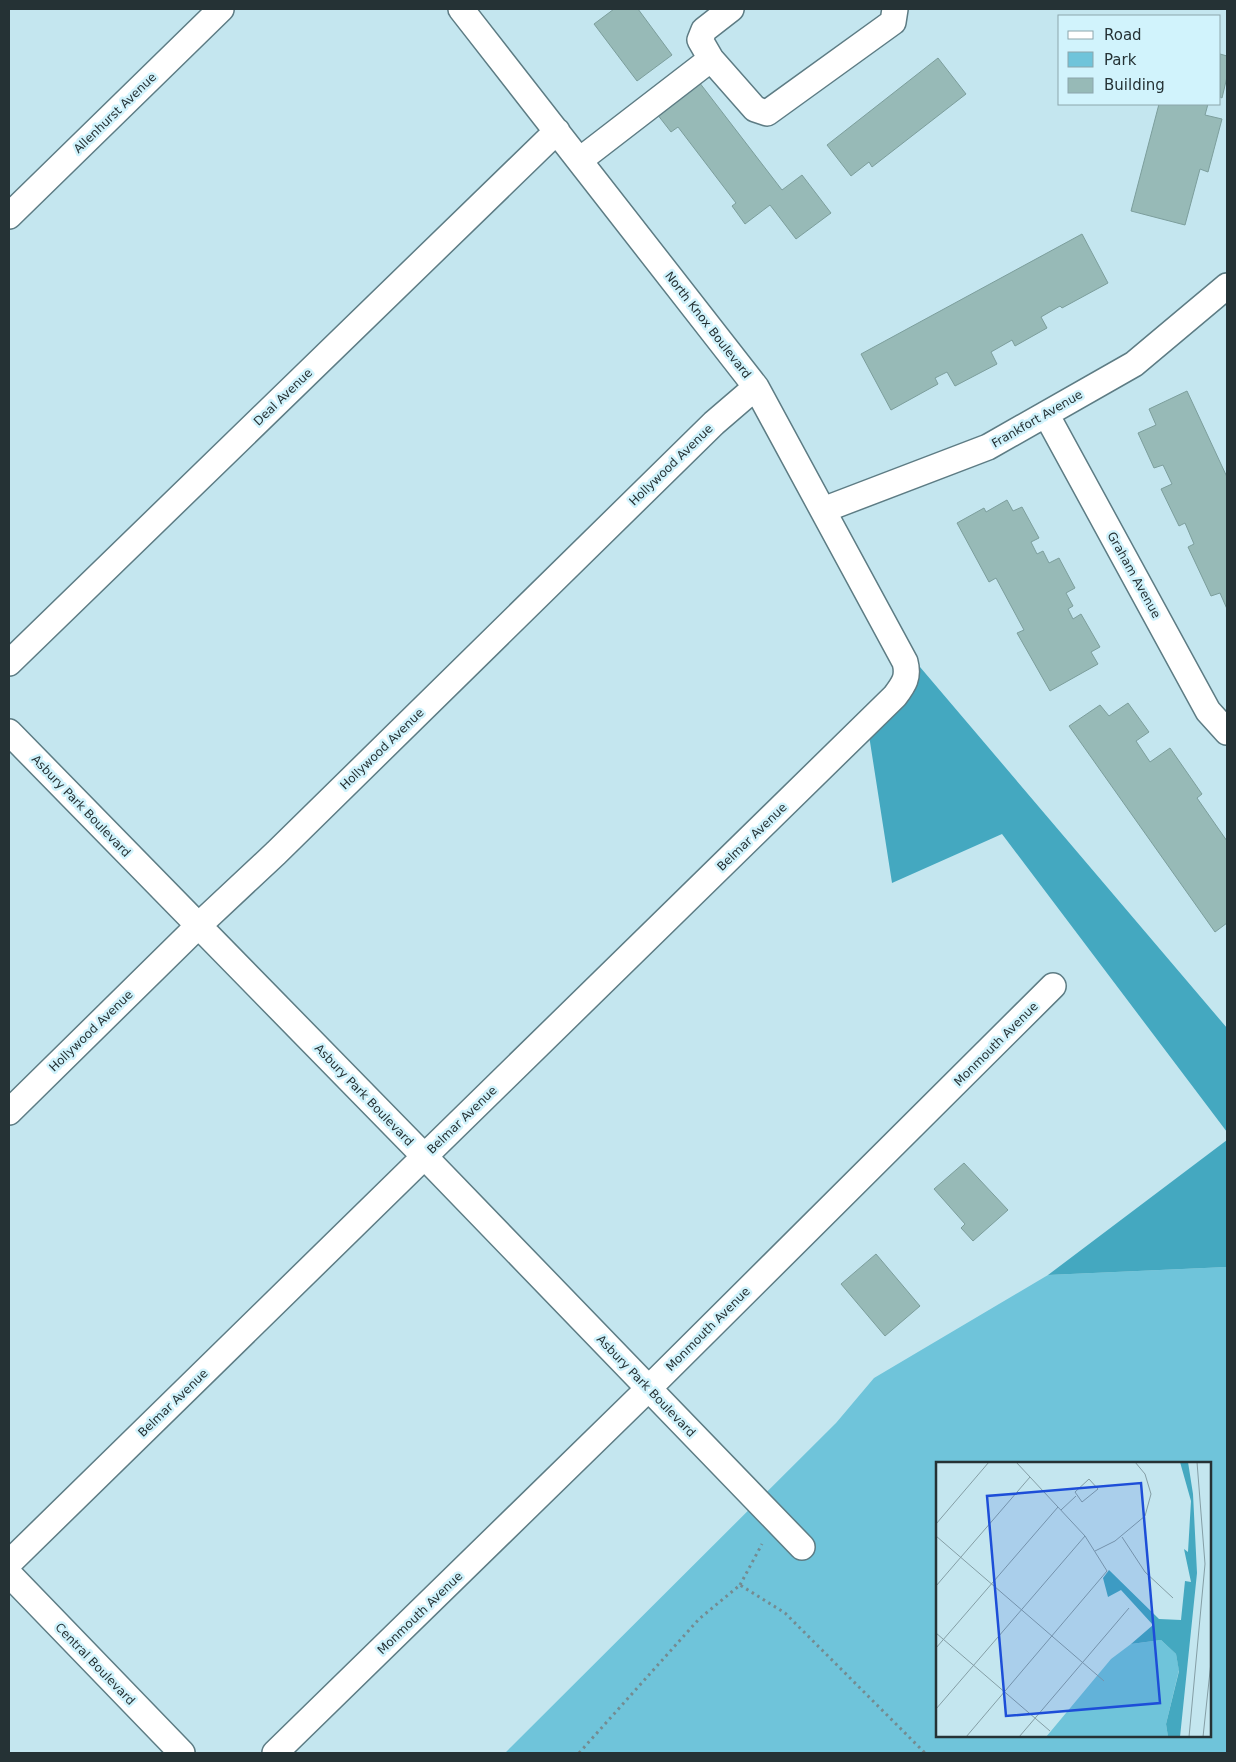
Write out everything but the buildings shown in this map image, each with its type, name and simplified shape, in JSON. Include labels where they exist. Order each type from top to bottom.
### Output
[{"type":"street","name":"Allenhurst Avenue","points":[[9,216],[221,9]]},
{"type":"street","name":"North Knox Boulevard","points":[[461,9],[756,387],[905,662],[908,672]]},
{"type":"street","points":[[731,9],[704,30],[700,40],[711,59],[755,109],[767,113],[893,22],[895,9]]},
{"type":"street","points":[[580,160],[711,59]]},
{"type":"street","name":"Deal Avenue","points":[[9,663],[557,131]]},
{"type":"street","name":"Frankfort Avenue","points":[[822,510],[988,448],[1134,364],[1227,286]]},
{"type":"street","name":"Hollywood Avenue","points":[[9,1112],[707,430],[756,387]]},
{"type":"street","name":"Graham Avenue","points":[[1046,414],[1208,711],[1227,732]]},
{"type":"street","name":"Belmar Avenue","points":[[9,1563],[895,696],[907,680],[908,672]]},
{"type":"street","name":"Asbury Park Boulevard","points":[[9,732],[802,1546]]},
{"type":"street","name":"Monmouth Avenue","points":[[275,1753],[649,1388],[1053,986]]},
{"type":"street","name":"Central Boulevard","points":[[9,1574],[182,1753]]},
{"type":"path","points":[[579,1753],[699,1619],[740,1585],[776,1520]]},
{"type":"path","points":[[740,1585],[785,1613],[925,1753]]},
{"type":"green space","points":[[1227,1267],[1227,1753],[505,1753],[836,1423],[874,1378],[1048,1275]]},
{"type":"shaded area","points":[[920,667],[1227,1028],[1227,1132],[1002,834],[892,883],[868,729]]},
{"type":"shaded area","points":[[1227,1140],[1227,1267],[1048,1275]]}]
